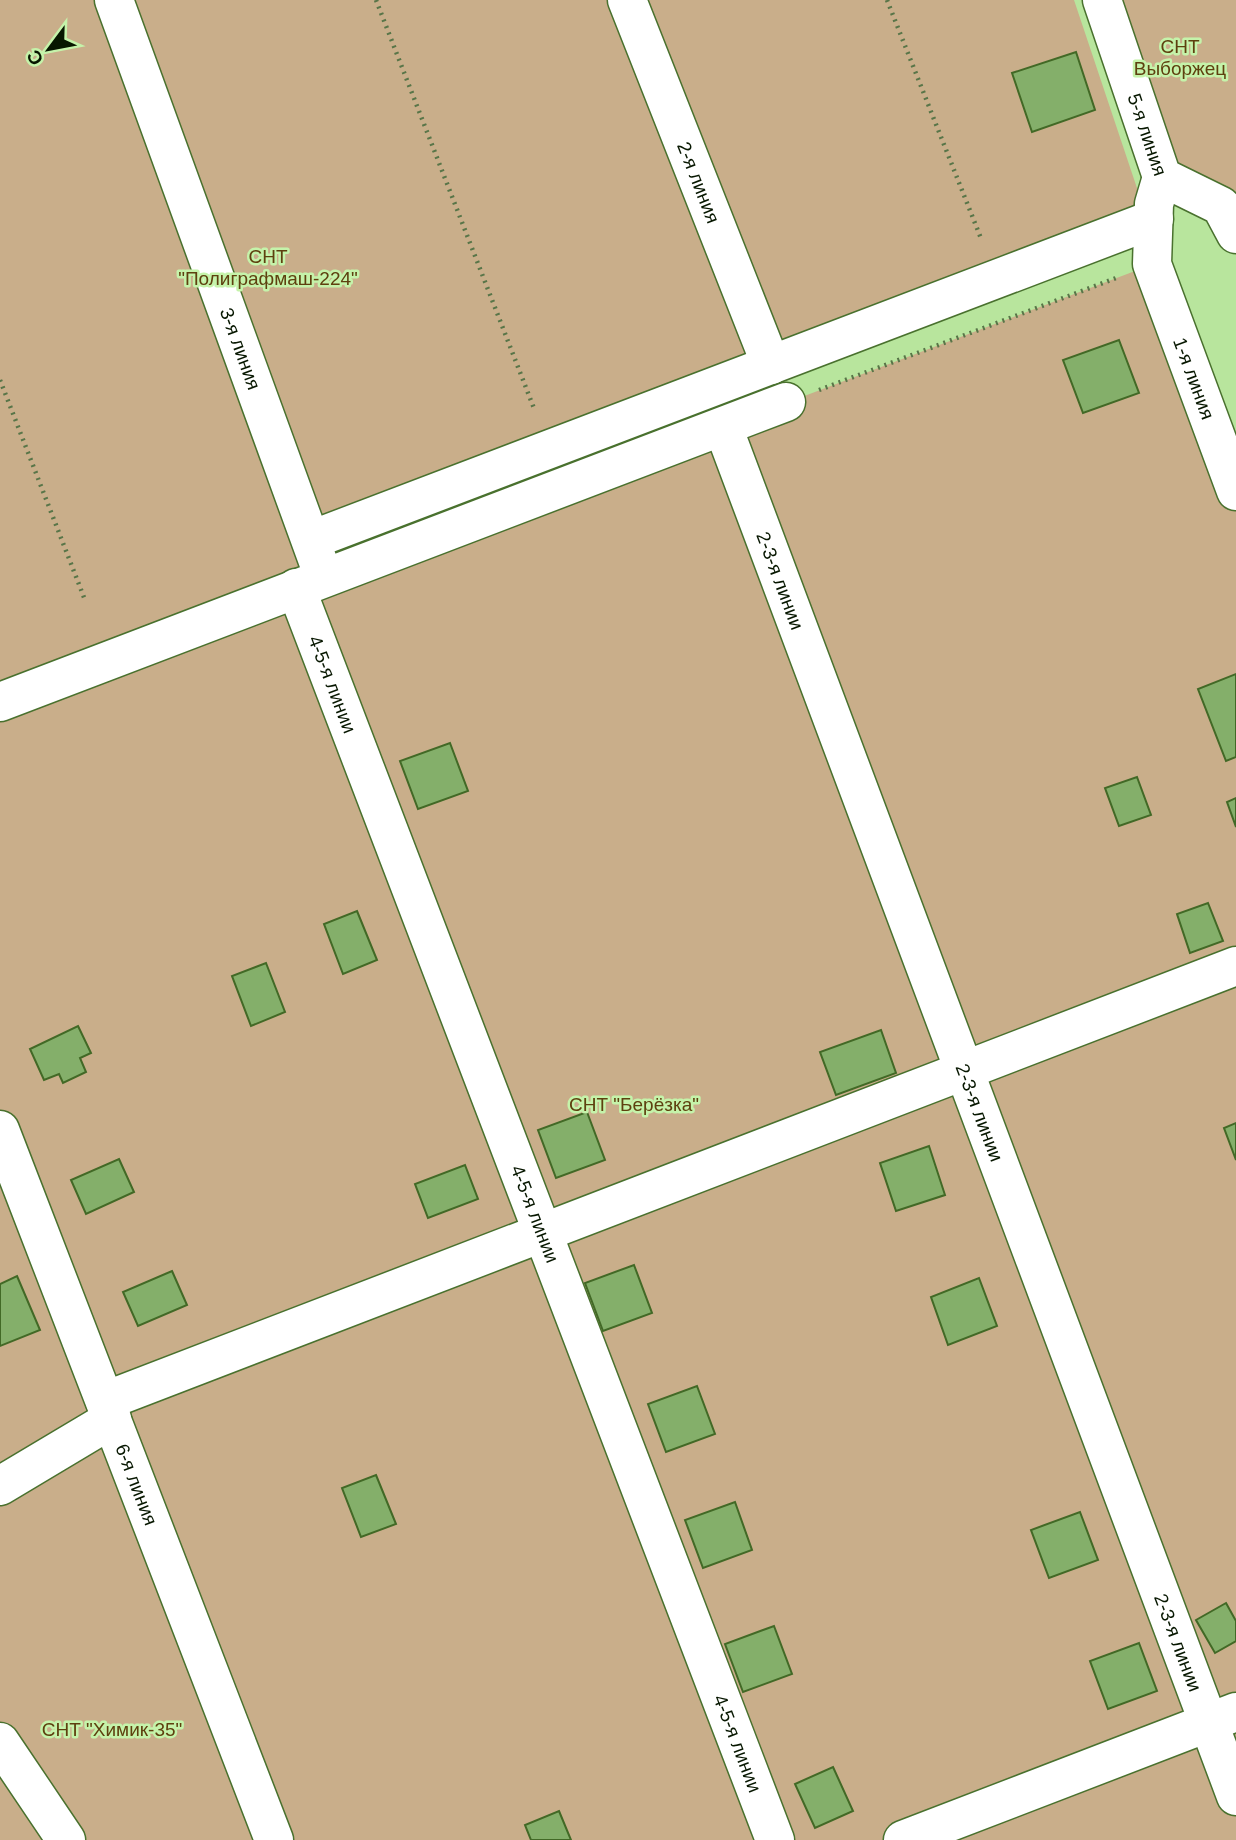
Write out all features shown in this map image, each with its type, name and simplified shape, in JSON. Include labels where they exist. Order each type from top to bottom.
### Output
[{"type":"street","name":"3-я линия","points":[[114,0],[310,540],[310,583]]},
{"type":"street","name":"2-я линия","points":[[627,0],[771,365]]},
{"type":"street","name":"5-я линия","points":[[1102,0],[1162,177],[1221,206],[1236,234]]},
{"type":"street","points":[[1152,264],[1154,204],[1162,177]]},
{"type":"street","points":[[310,540],[1154,219]]},
{"type":"street","name":"1-я линия","points":[[1152,264],[1236,491]]},
{"type":"street","points":[[0,702],[786,402]]},
{"type":"street","name":"2-3-я линии","points":[[723,426],[964,1071],[1222,1717],[1236,1796]]},
{"type":"street","name":"4-5-я линии","points":[[310,583],[543,1233],[775,1840]]},
{"type":"street","points":[[0,1486],[108,1410],[543,1233],[1236,966]]},
{"type":"street","name":"6-я линия","points":[[0,1130],[274,1840]]},
{"type":"street","points":[[903,1840],[1222,1717]]},
{"type":"street","points":[[0,1742],[66,1840]]},
{"type":"path","points":[[376,0],[535,411]]},
{"type":"path","points":[[887,0],[982,241]]},
{"type":"path","points":[[786,402],[1152,264]]},
{"type":"path","points":[[0,380],[85,600]]},
{"type":"green space","name":"СНТ \"Берёзка\"","points":[[0,0],[1074,0],[1148,221],[309,536],[320,579],[1143,268],[1236,491],[1236,1840],[0,1840]]},
{"type":"green space","name":"СНТ Выборжец","points":[[1103,0],[1236,0],[1236,241],[1175,183]]},
{"type":"building","points":[[1076,52],[1095,110],[1032,132],[1012,73]]},
{"type":"building","points":[[1119,340],[1139,393],[1083,413],[1063,360]]},
{"type":"building","points":[[1236,674],[1236,757],[1226,761],[1198,689]]},
{"type":"building","points":[[450,743],[468,791],[418,809],[400,761]]},
{"type":"building","points":[[1137,777],[1151,815],[1119,826],[1105,788]]},
{"type":"building","points":[[1236,798],[1236,827],[1227,802]]},
{"type":"building","points":[[1208,903],[1223,941],[1190,953],[1177,914]]},
{"type":"building","points":[[357,911],[377,960],[343,974],[324,924]]},
{"type":"building","points":[[266,963],[285,1012],[251,1026],[232,976]]},
{"type":"building","points":[[78,1026],[91,1053],[80,1058],[86,1072],[63,1083],[59,1074],[44,1080],[30,1049]]},
{"type":"building","points":[[881,1030],[896,1073],[836,1095],[820,1052]]},
{"type":"building","points":[[587,1112],[605,1160],[556,1178],[538,1130]]},
{"type":"building","points":[[1236,1123],[1236,1160],[1224,1128]]},
{"type":"building","points":[[929,1146],[945,1195],[896,1211],[880,1163]]},
{"type":"building","points":[[119,1159],[134,1192],[86,1214],[71,1180]]},
{"type":"building","points":[[465,1165],[478,1199],[428,1218],[415,1184]]},
{"type":"building","points":[[634,1265],[652,1313],[603,1331],[585,1283]]},
{"type":"building","points":[[172,1271],[187,1305],[138,1326],[123,1292]]},
{"type":"building","points":[[17,1276],[40,1330],[0,1346],[0,1284]]},
{"type":"building","points":[[979,1278],[997,1326],[948,1345],[931,1297]]},
{"type":"building","points":[[697,1386],[715,1434],[666,1452],[648,1404]]},
{"type":"building","points":[[376,1475],[396,1524],[361,1537],[342,1488]]},
{"type":"building","points":[[735,1502],[752,1550],[703,1568],[685,1520]]},
{"type":"building","points":[[1080,1512],[1098,1560],[1049,1578],[1031,1530]]},
{"type":"building","points":[[1226,1603],[1236,1621],[1236,1641],[1215,1653],[1196,1620]]},
{"type":"building","points":[[774,1626],[792,1674],[743,1692],[725,1644]]},
{"type":"building","points":[[1139,1643],[1157,1691],[1108,1709],[1090,1661]]},
{"type":"building","points":[[833,1767],[853,1811],[815,1828],[795,1784]]},
{"type":"building","points":[[559,1811],[571,1840],[531,1840],[525,1825]]},
{"type":"park label","name":"СНТ \"Полиграфмаш-224\"","points":[[268,267]]},
{"type":"park label","name":"СНТ \"Химик-35\"","points":[[112,1729]]}]
